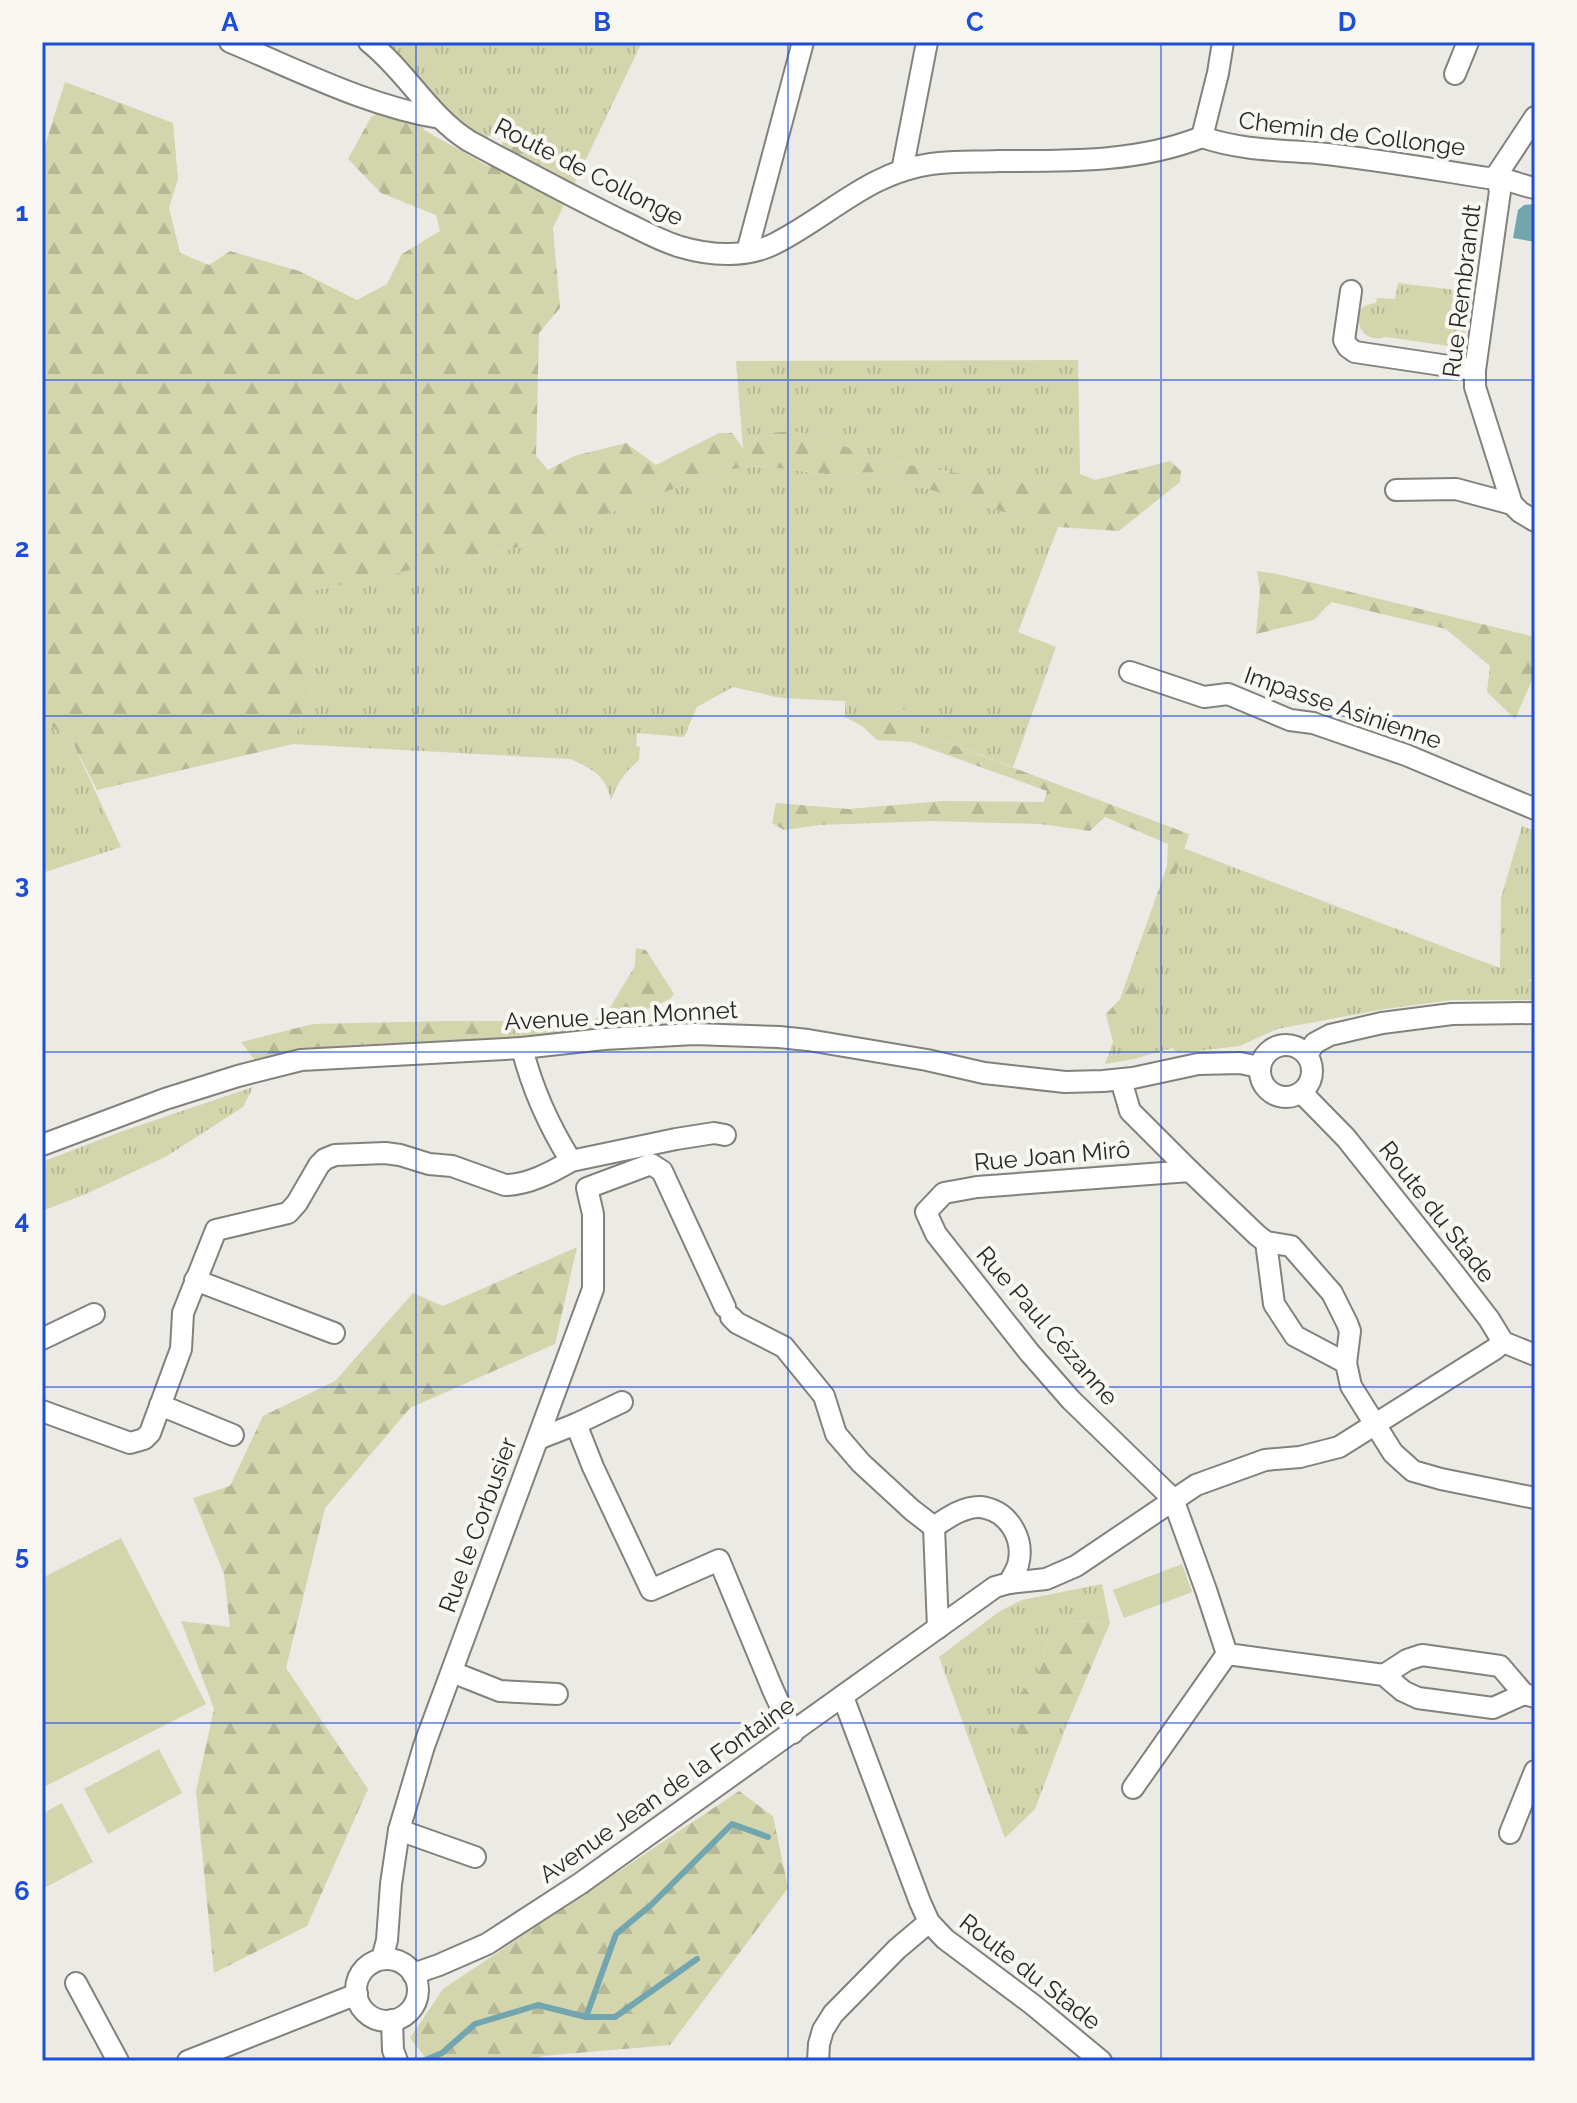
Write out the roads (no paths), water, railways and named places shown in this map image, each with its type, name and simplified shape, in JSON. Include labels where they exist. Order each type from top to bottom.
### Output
[{"type":"street","points":[[230,42],[367,99],[415,114],[440,118]]},
{"type":"street","name":"Route de Collonge","points":[[369,42],[440,118],[469,141],[597,208],[680,247],[726,254],[774,244],[866,186],[922,165],[1104,159],[1142,155],[1202,137]]},
{"type":"street","points":[[747,252],[803,42]]},
{"type":"street","points":[[902,171],[927,42]]},
{"type":"street","points":[[1202,137],[1223,42]]},
{"type":"street","points":[[1455,74],[1468,42]]},
{"type":"street","name":"Chemin de Collonge","points":[[1496,176],[1535,117]]},
{"type":"street","name":"Chemin de Collonge","points":[[1202,137],[1249,149],[1343,156],[1488,178],[1496,176],[1517,185],[1535,188]]},
{"type":"street","name":"Rue Rembrandt","points":[[1496,176],[1500,191],[1475,370],[1476,398],[1512,504]]},
{"type":"street","points":[[1351,291],[1344,340],[1355,352],[1475,370]]},
{"type":"street","points":[[1396,490],[1456,489],[1512,504],[1535,521]]},
{"type":"street","name":"Impasse Asinienne","points":[[1130,672],[1204,697],[1228,694],[1290,720],[1313,723],[1406,755],[1535,809]]},
{"type":"street","points":[[1307,1054],[1315,1043],[1330,1035],[1382,1023],[1452,1014],[1535,1013]]},
{"type":"street","name":"Avenue Jean Monnet","points":[[42,1145],[165,1099],[301,1060],[522,1048],[604,1039],[741,1034],[808,1040],[1008,1076],[1065,1082],[1121,1080],[1198,1064],[1240,1063],[1259,1067]]},
{"type":"street","points":[[1278,1044],[1294,1045],[1307,1054],[1312,1067],[1311,1081],[1302,1093],[1287,1098],[1271,1094],[1261,1082],[1259,1067],[1265,1053],[1278,1044]]},
{"type":"street","points":[[522,1048],[533,1087],[571,1161]]},
{"type":"street","name":"Rue Joan Mirô","points":[[1121,1080],[1130,1111],[1240,1221],[1266,1242],[1291,1246],[1332,1293],[1350,1331],[1346,1363],[1351,1386],[1393,1453],[1413,1471],[1535,1498]]},
{"type":"street","name":"Route du Stade","points":[[1302,1093],[1346,1138],[1489,1319],[1503,1342]]},
{"type":"street","points":[[42,1411],[130,1443],[144,1439],[150,1433],[181,1349],[183,1313],[216,1230],[288,1213],[325,1159],[335,1155],[400,1155],[429,1164],[452,1166],[505,1185],[523,1183],[571,1161],[676,1139],[714,1133],[725,1135]]},
{"type":"street","name":"Rue le Corbusier","points":[[382,1959],[387,1940],[399,1830],[424,1746],[593,1289],[593,1214],[587,1188],[651,1164],[662,1171],[728,1312],[737,1323],[784,1347],[824,1396],[836,1434],[861,1463],[934,1527]]},
{"type":"street","name":"Rue Joan Mirô","points":[[926,1212],[944,1193],[977,1187],[1190,1171]]},
{"type":"street","name":"Rue Paul Cézanne","points":[[926,1212],[936,1234],[1029,1352],[1071,1400],[1173,1499]]},
{"type":"street","points":[[1266,1242],[1274,1304],[1295,1336],[1346,1363]]},
{"type":"street","points":[[195,1280],[334,1333]]},
{"type":"street","points":[[42,1339],[94,1314]]},
{"type":"street","points":[[1009,1583],[1046,1579],[1076,1566],[1196,1485],[1265,1460],[1300,1457],[1339,1447],[1503,1342],[1535,1355]]},
{"type":"street","points":[[538,1439],[622,1402]]},
{"type":"street","points":[[160,1405],[233,1435]]},
{"type":"street","points":[[576,1424],[651,1590],[719,1560],[793,1733]]},
{"type":"street","points":[[1173,1499],[1227,1654]]},
{"type":"street","points":[[938,1628],[934,1527],[953,1515],[979,1507],[996,1512],[1007,1520],[1017,1534],[1019,1549],[1018,1565],[1009,1583]]},
{"type":"street","name":"Avenue Jean de la Fontaine","points":[[413,1974],[487,1944],[521,1923],[995,1587],[1009,1583]]},
{"type":"street","points":[[1227,1654],[1384,1675],[1403,1691],[1433,1701],[1493,1708],[1530,1696],[1500,1666],[1422,1655],[1407,1660],[1384,1675]]},
{"type":"street","points":[[1133,1788],[1227,1654]]},
{"type":"street","points":[[452,1672],[500,1691],[557,1694]]},
{"type":"street","points":[[818,2061],[823,2030],[833,2014],[897,1949],[929,1922],[843,1697]]},
{"type":"street","points":[[1510,1833],[1535,1771]]},
{"type":"street","points":[[399,1830],[475,1857]]},
{"type":"street","name":"Route du Stade","points":[[929,1922],[945,1939],[1101,2061]]},
{"type":"street","points":[[374,1961],[397,1961],[413,1974],[417,1986],[416,2001],[404,2015],[392,2020],[379,2019],[365,2011],[359,2003],[357,1982],[374,1961]]},
{"type":"street","points":[[76,1983],[118,2061]]},
{"type":"street","points":[[192,2060],[357,1994]]},
{"type":"street","points":[[392,2020],[393,2050],[397,2061]]},
{"type":"water","points":[[1535,204],[1535,242],[1513,238],[1518,210],[1524,205]]},
{"type":"waterway","points":[[423,2061],[442,2053],[475,2024],[538,2005],[586,2017],[616,1934],[651,1905],[732,1824],[768,1837]]},
{"type":"waterway","points":[[586,2017],[615,2017],[697,1959]]}]
